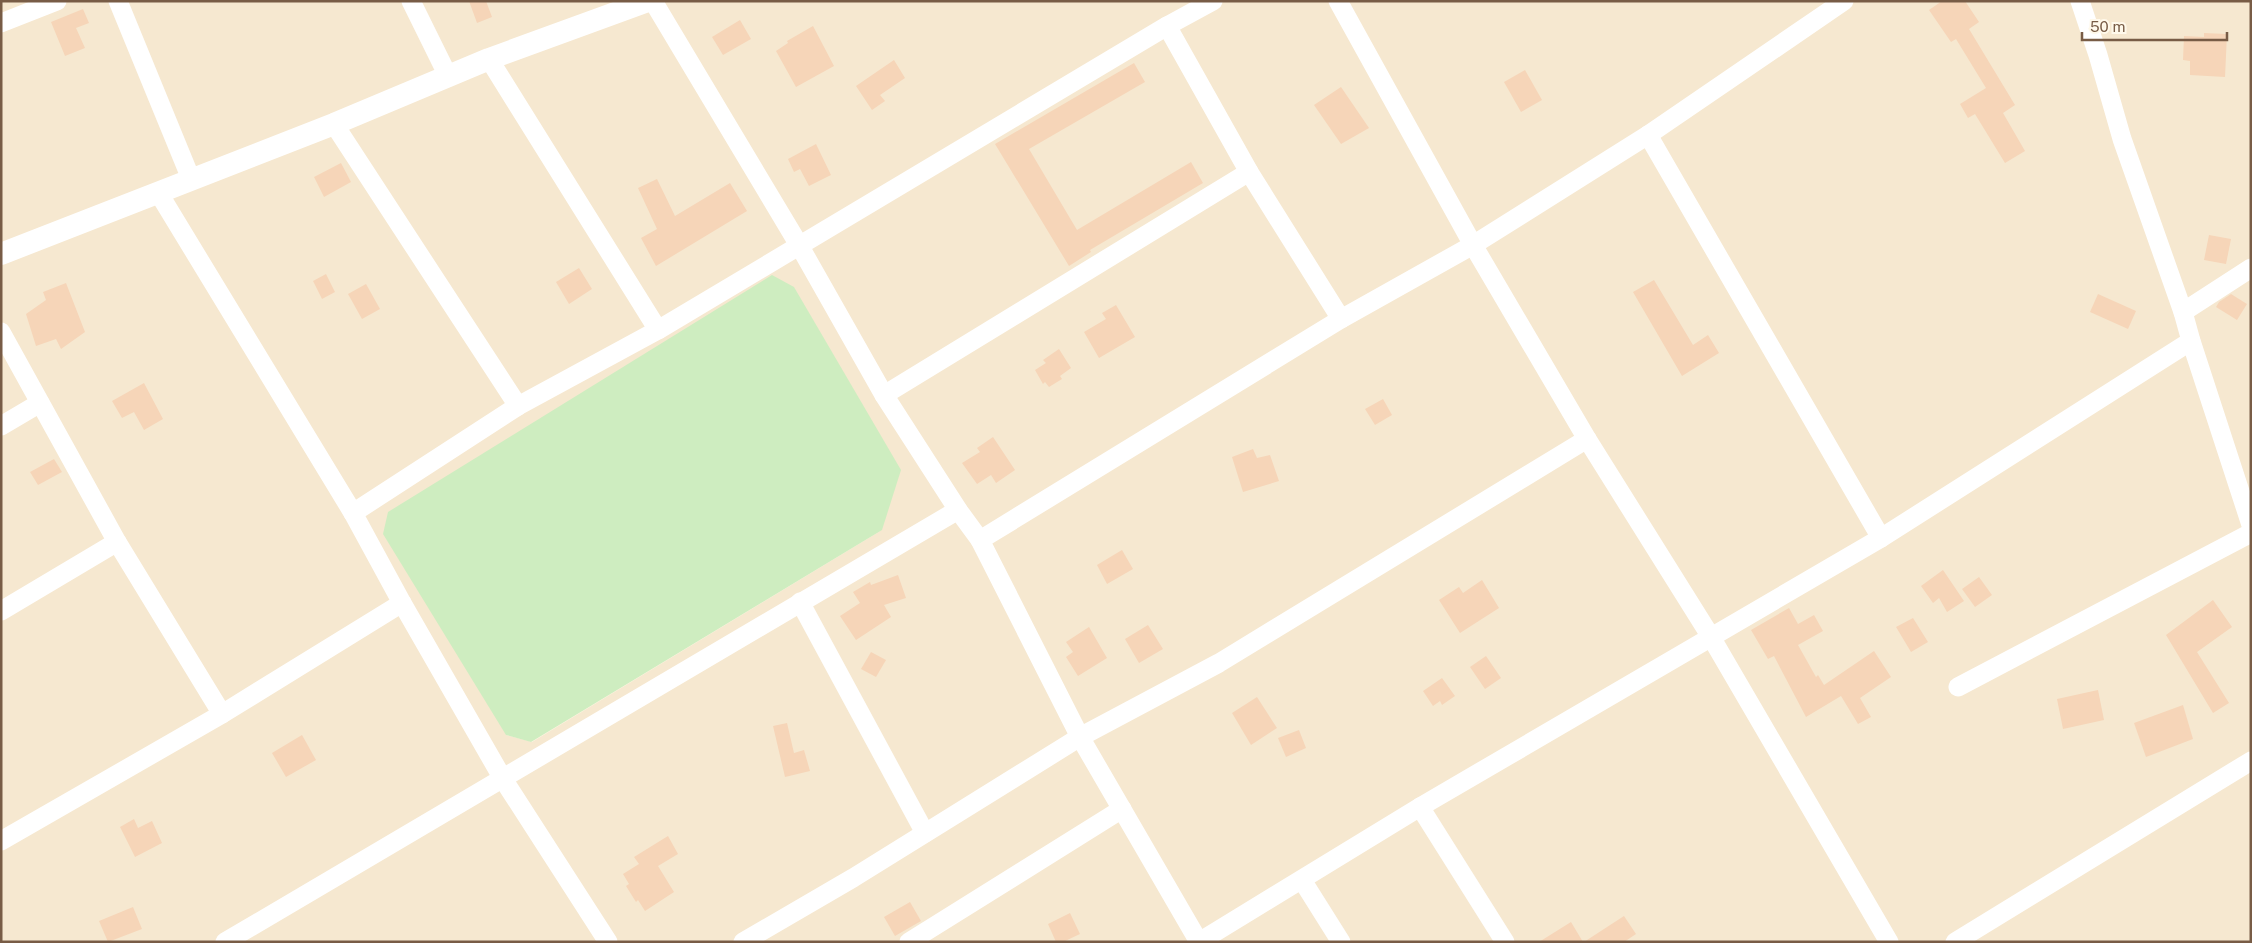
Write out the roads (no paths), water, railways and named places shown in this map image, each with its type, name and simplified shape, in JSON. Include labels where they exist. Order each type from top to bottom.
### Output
[{"type":"street","points":[[1,23],[57,1]]},
{"type":"street","points":[[118,1],[191,179]]},
{"type":"street","points":[[411,1],[448,76]]},
{"type":"street","points":[[353,513],[518,406],[658,330],[1212,1]]},
{"type":"street","points":[[1338,1],[1473,245],[1586,439],[1711,637],[1889,942]]},
{"type":"street","points":[[980,540],[1341,319],[1473,245],[1648,135],[1844,1]]},
{"type":"street","points":[[2080,1],[2122,139],[2183,312],[2251,526]]},
{"type":"street","points":[[1,254],[334,124],[489,59],[641,3],[799,245],[884,394],[958,510],[980,540],[1080,737],[1199,942],[1420,807],[1881,538],[2191,341]]},
{"type":"street","points":[[1167,26],[1249,172],[1341,319]]},
{"type":"street","points":[[489,59],[658,330]]},
{"type":"street","points":[[334,124],[518,406]]},
{"type":"street","points":[[1648,135],[1881,538]]},
{"type":"street","points":[[884,394],[1249,172]]},
{"type":"street","points":[[158,192],[353,513],[402,603],[503,779],[608,942]]},
{"type":"street","points":[[2183,312],[2251,268]]},
{"type":"street","points":[[1,332],[117,542],[222,714]]},
{"type":"street","points":[[1,426],[40,403]]},
{"type":"street","points":[[742,942],[853,878],[1080,737],[1219,663],[1586,439]]},
{"type":"street","points":[[225,942],[958,510]]},
{"type":"street","points":[[1958,687],[2251,533]]},
{"type":"street","points":[[1,611],[117,542]]},
{"type":"street","points":[[800,602],[925,833]]},
{"type":"street","points":[[1,841],[222,714],[402,603]]},
{"type":"street","points":[[1956,942],[2251,762]]},
{"type":"street","points":[[1420,807],[1505,942]]},
{"type":"street","points":[[909,942],[1122,809]]},
{"type":"street","points":[[1302,880],[1341,942]]}]
